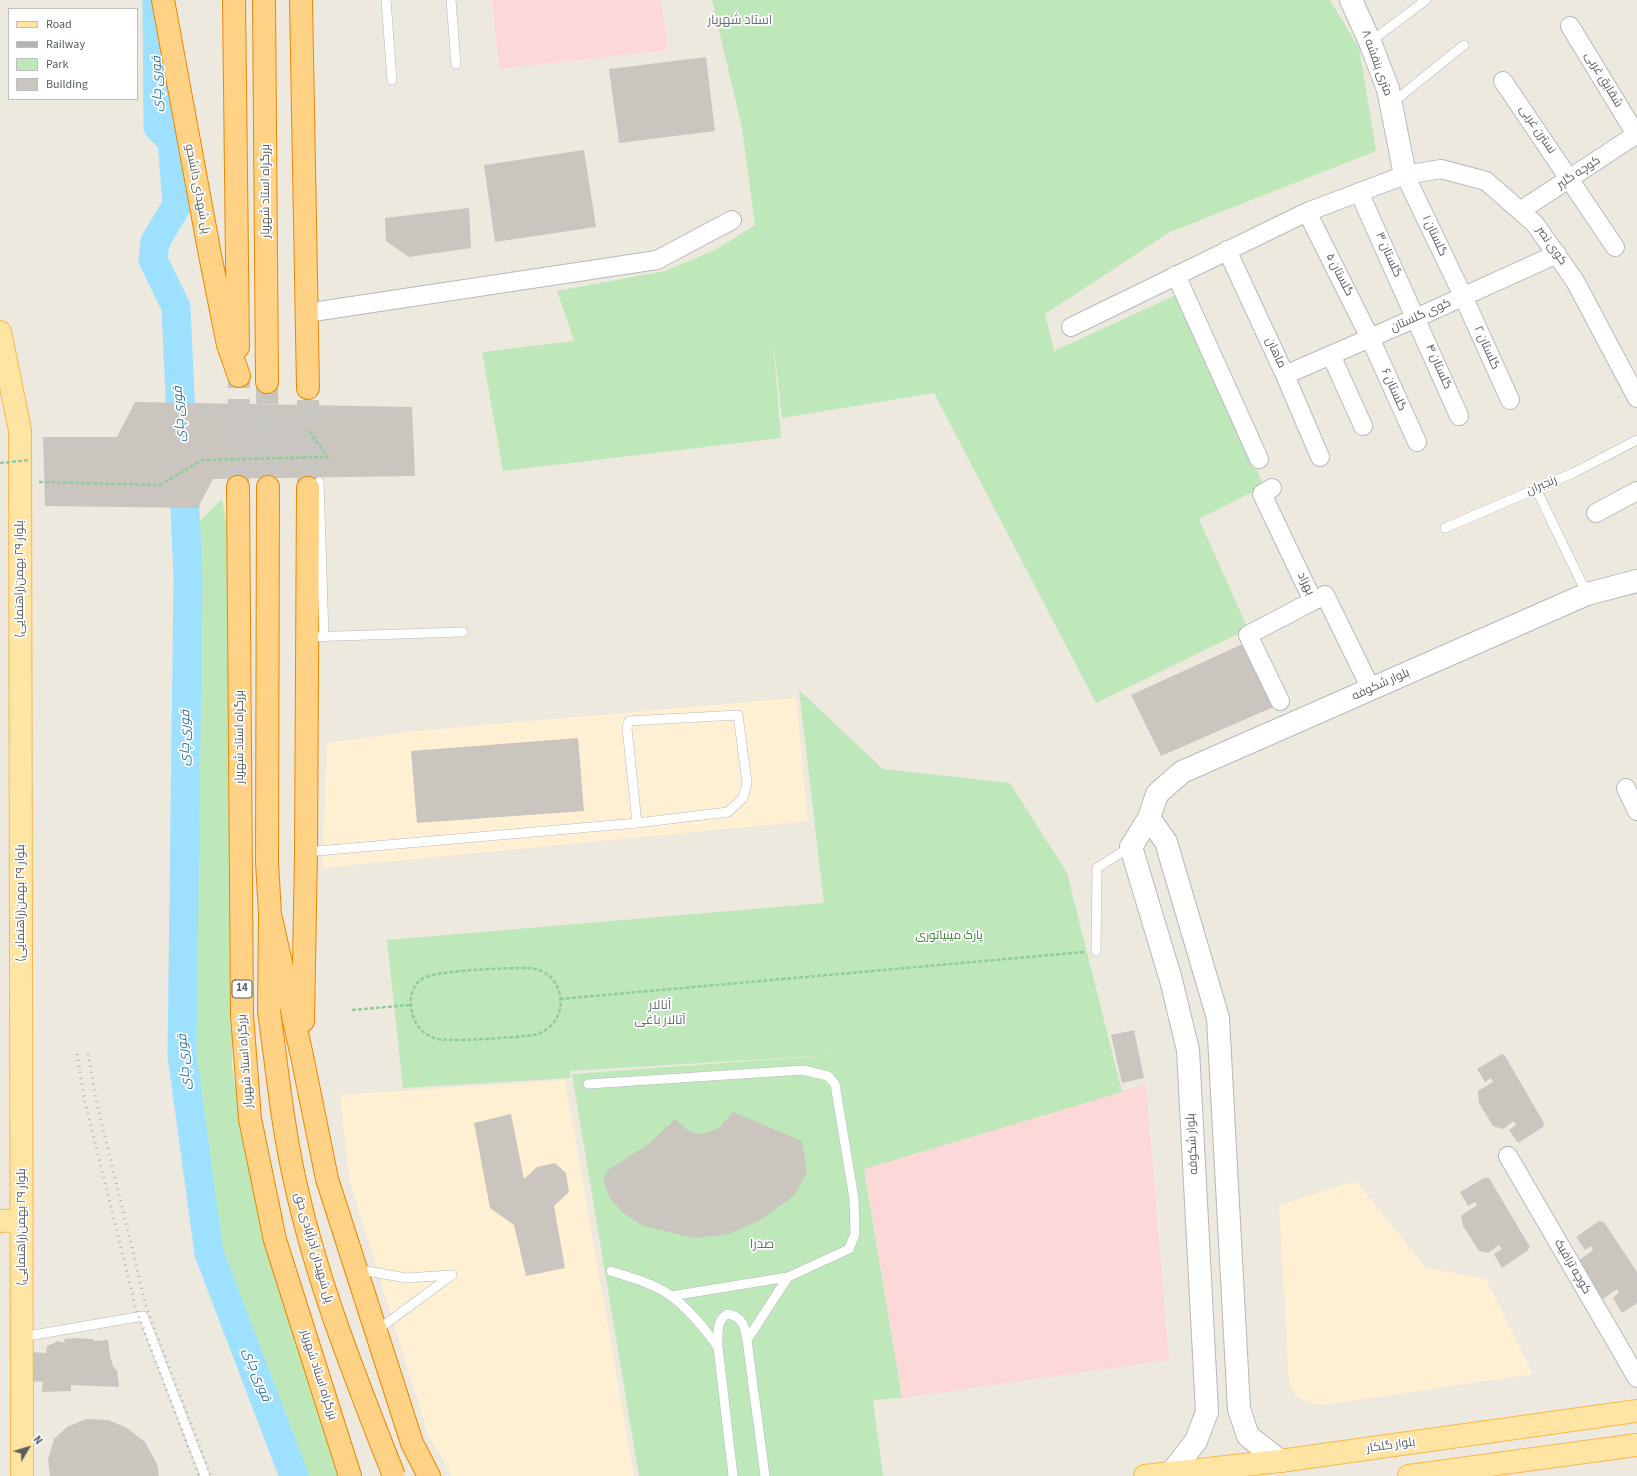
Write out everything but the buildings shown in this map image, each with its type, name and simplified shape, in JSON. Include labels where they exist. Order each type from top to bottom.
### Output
[{"type":"highway","name":"پل شهدای دانشجو","points":[[163,0],[228,345],[239,376],[234,0]]},
{"type":"highway","name":"بزرگراه استاد شهریار","points":[[264,0],[267,382]]},
{"type":"highway","points":[[301,0],[308,388]]},
{"type":"highway","points":[[302,1056],[306,852],[316,637],[314,485]]},
{"type":"highway","name":"بزرگراه استاد شهریار","points":[[238,487],[242,1015],[250,1119],[275,1240],[354,1473]]},
{"type":"highway","points":[[268,487],[267,862],[270,914],[302,1056],[327,1179],[412,1443],[429,1476]]},
{"type":"highway","name":"پل شهیدان آذرآبادی حق","points":[[270,914],[270,1010],[286,1139],[306,1227],[324,1290],[342,1342],[394,1476]]},
{"type":"highway","points":[[387,1476],[396,1472],[406,1463],[412,1443]]},
{"type":"main road","name":"۸ متری بنفشه","points":[[1351,0],[1370,42],[1388,89],[1406,175]]},
{"type":"main road","name":"بلوار ٢٩ بهمن(راهنمایی)","points":[[0,332],[20,430],[22,1476]]},
{"type":"main road","name":"بلوار شکوفه","points":[[1172,1472],[1196,1441],[1207,1412],[1188,1050],[1171,980],[1132,846],[1149,818],[1157,794],[1182,772],[1587,594],[1637,581]]},
{"type":"main road","points":[[1149,818],[1166,842],[1218,1018],[1239,1409],[1248,1436],[1280,1461]]},
{"type":"main road","points":[[0,1221],[22,1220]]},
{"type":"main road","points":[[1207,1412],[1213,1418],[1223,1420],[1233,1417],[1239,1409]]},
{"type":"main road","name":"بلوار گلکار","points":[[1145,1476],[1280,1461],[1637,1411]]},
{"type":"main road","points":[[1409,1476],[1637,1445]]},
{"type":"street","name":"شقایق غربی","points":[[1570,26],[1637,135]]},
{"type":"street","name":"نسترن غربی","points":[[1503,81],[1570,178],[1615,247]]},
{"type":"street","name":"کوچه گلپر","points":[[1520,211],[1637,135]]},
{"type":"street","name":"کوی نصر","points":[[1071,326],[1307,212],[1406,175],[1441,170],[1486,181],[1535,224],[1575,281],[1631,377],[1637,398]]},
{"type":"street","name":"گلستان ۱","points":[[1406,175],[1463,296]]},
{"type":"street","name":"گلستان ۳","points":[[1359,192],[1416,318]]},
{"type":"street","name":"گلستان ۵","points":[[1307,212],[1370,338]]},
{"type":"street","points":[[306,313],[657,260],[732,220]]},
{"type":"street","name":"ماهان","points":[[1227,250],[1285,375],[1320,457]]},
{"type":"street","name":"کوی گلستان","points":[[1285,375],[1557,254]]},
{"type":"street","points":[[1176,275],[1260,459]]},
{"type":"street","name":"گلستان ۲","points":[[1463,296],[1510,400]]},
{"type":"street","name":"گلستان ۴","points":[[1416,318],[1459,416]]},
{"type":"street","name":"گلستان ۶","points":[[1370,338],[1416,442]]},
{"type":"street","points":[[1331,355],[1363,426]]},
{"type":"street","name":"بهزاد","points":[[1272,488],[1262,494],[1313,601],[1325,595],[1371,689]]},
{"type":"street","points":[[1596,513],[1637,491]]},
{"type":"street","points":[[1280,701],[1248,634],[1313,601]]},
{"type":"street","points":[[1626,788],[1637,811]]},
{"type":"street","name":"کوچه ترافیک","points":[[1508,1156],[1637,1378]]},
{"type":"lane","points":[[386,0],[392,80]]},
{"type":"lane","points":[[451,0],[456,64]]},
{"type":"lane","points":[[1370,42],[1426,0]]},
{"type":"lane","points":[[1391,103],[1464,45]]},
{"type":"lane","name":"رنجبران","points":[[1445,528],[1573,473],[1637,440]]},
{"type":"lane","points":[[1536,488],[1587,594]]},
{"type":"lane","points":[[316,637],[463,632]]},
{"type":"lane","points":[[306,852],[637,823],[728,812],[743,798],[747,783],[738,715],[630,721],[628,728],[637,823]]},
{"type":"lane","points":[[1096,951],[1097,868],[1132,846]]},
{"type":"lane","points":[[588,1084],[803,1070],[828,1076],[835,1084],[854,1199],[855,1234],[849,1249],[788,1277],[671,1296]]},
{"type":"lane","points":[[356,1270],[406,1278],[452,1275],[407,1306],[376,1331]]},
{"type":"lane","points":[[611,1271],[643,1281],[671,1296],[705,1330],[718,1347]]},
{"type":"lane","points":[[747,1340],[788,1277]]},
{"type":"lane","points":[[733,1476],[718,1347],[718,1328],[722,1318],[727,1314],[739,1318],[744,1324],[765,1476]]},
{"type":"lane","points":[[22,1337],[144,1316],[205,1476]]},
{"type":"path","points":[[20,481],[160,486],[202,460],[328,457],[308,429]]},
{"type":"path","points":[[0,463],[30,460]]},
{"type":"path","points":[[560,999],[1096,951]]},
{"type":"path","points":[[522,968],[535,968],[547,972],[558,987],[560,999],[560,1010],[556,1020],[547,1029],[538,1034],[440,1040],[430,1037],[420,1029],[414,1019],[410,1005],[411,995],[415,987],[421,980],[429,976],[522,968]]},
{"type":"path","points":[[352,1010],[410,1005]]},
{"type":"shaded area","points":[[492,0],[661,0],[668,50],[499,69]]},
{"type":"shaded area","points":[[796,698],[808,821],[322,868],[327,743],[415,731]]},
{"type":"shaded area","points":[[565,1080],[634,1476],[452,1476],[428,1434],[349,1179],[340,1095]]},
{"type":"shaded area","points":[[1146,1084],[1169,1360],[902,1398],[864,1169]]},
{"type":"shaded area","points":[[1356,1181],[1426,1268],[1486,1279],[1533,1374],[1323,1405],[1309,1403],[1296,1396],[1289,1384],[1279,1205]]},
{"type":"green space","points":[[712,0],[1330,0],[1359,48],[1376,151],[1170,232],[1045,314],[1054,351],[1178,294],[1264,486],[1199,519],[1248,629],[1096,703],[934,393],[782,418],[773,339],[781,438],[503,471],[482,352],[574,341],[557,291],[665,271],[717,249],[755,225],[742,128]]},
{"type":"green space","points":[[222,499],[229,538],[232,1068],[260,1225],[341,1476],[303,1476],[214,1237],[190,1059],[194,527]]},
{"type":"green space","name":"پارک مینیاتوری","points":[[799,690],[883,769],[1010,783],[1067,873],[1122,1092],[864,1169],[902,1398],[873,1400],[883,1476],[639,1476],[572,1074],[834,1055],[570,1071],[570,1078],[403,1088],[387,940],[824,903]]},
{"type":"waterway","name":"قوری چای","points":[[157,0],[158,127],[172,140],[177,205],[155,242],[153,260],[176,307],[188,577],[182,1055],[209,1253],[294,1476]]},
{"type":"tunnel","points":[[238,487],[239,376]]},
{"type":"tunnel","points":[[267,382],[268,487]]},
{"type":"tunnel","points":[[308,388],[308,488]]},
{"type":"railway","points":[[77,1054],[85,1102],[136,1309],[199,1476]]},
{"type":"railway","points":[[88,1054],[96,1100],[146,1306],[211,1476]]},
{"type":"district","name":"استاد شهریار","points":[[740,21]]},
{"type":"district","name":"آنالار آتالار باغی","points":[[660,1014]]},
{"type":"district","name":"صدرا","points":[[762,1245]]}]
